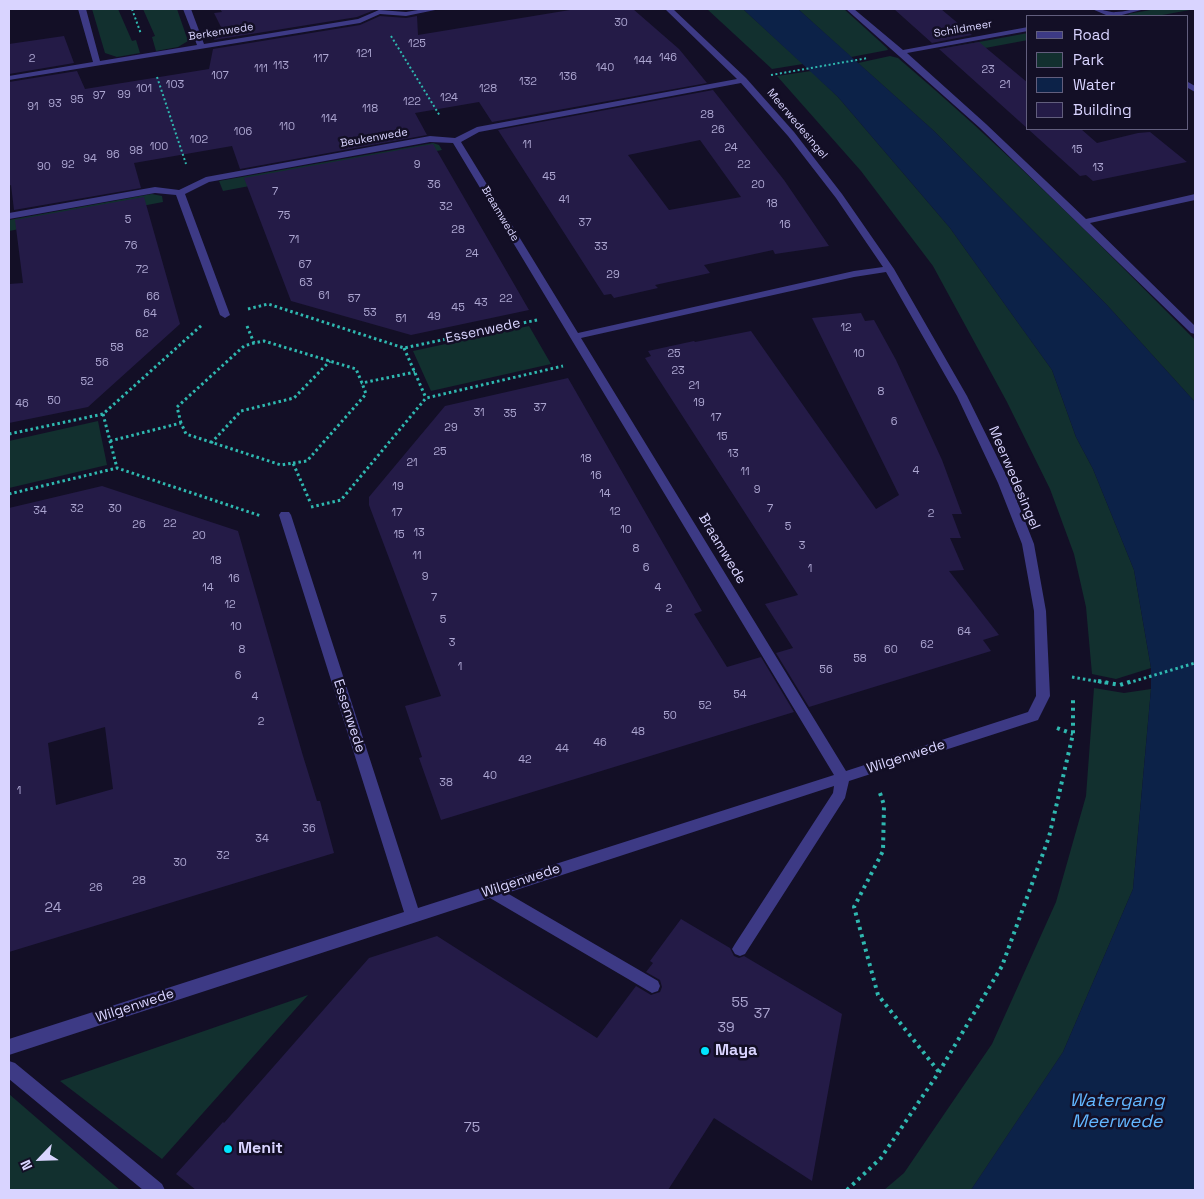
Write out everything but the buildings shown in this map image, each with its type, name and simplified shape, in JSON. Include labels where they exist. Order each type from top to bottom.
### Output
[{"type":"street","points":[[82,9],[97,63]]},
{"type":"street","points":[[187,9],[201,46]]},
{"type":"street","name":"Berkenwede","points":[[9,78],[360,21],[378,10],[406,14],[436,9]]},
{"type":"street","name":"Meerwedesingel","points":[[669,9],[744,80],[791,134],[839,196],[889,269],[962,396],[1004,483],[1028,544],[1040,611],[1043,696],[1033,716]]},
{"type":"street","points":[[850,9],[902,52],[1084,222],[1195,331]]},
{"type":"street","points":[[1096,9],[1110,15],[1141,9]]},
{"type":"street","name":"Schildmeer","points":[[902,52],[1026,29]]},
{"type":"street","points":[[456,142],[477,130],[744,80]]},
{"type":"street","name":"Beukenwede","points":[[180,193],[206,180],[430,139],[456,142]]},
{"type":"street","name":"Braamwede","points":[[456,142],[576,336],[843,778]]},
{"type":"street","points":[[9,216],[155,190],[180,193],[224,314]]},
{"type":"street","points":[[1084,222],[1195,197]]},
{"type":"street","points":[[576,336],[854,274],[889,269]]},
{"type":"street","name":"Essenwede","points":[[285,515],[413,916]]},
{"type":"street","name":"Wilgenwede","points":[[9,1047],[1033,716]]},
{"type":"street","points":[[740,949],[840,794],[843,778]]},
{"type":"street","points":[[492,891],[652,986]]},
{"type":"street","points":[[9,1069],[156,1190]]},
{"type":"path","points":[[132,9],[185,163],[206,180]]},
{"type":"path","points":[[360,21],[389,33],[441,116],[477,130]]},
{"type":"path","points":[[799,70],[860,59]]},
{"type":"path","name":"Essenwede","points":[[9,434],[102,414],[210,318],[268,304],[404,348],[562,315]]},
{"type":"path","points":[[241,311],[254,343]]},
{"type":"path","points":[[264,341],[330,361],[356,369],[366,394],[308,461],[281,465],[186,434],[177,408],[244,346],[264,341]]},
{"type":"path","points":[[404,348],[426,398]]},
{"type":"path","points":[[9,494],[117,468],[267,518],[285,515],[341,500],[426,398],[590,360]]},
{"type":"path","points":[[211,442],[241,410],[294,398],[330,361]]},
{"type":"path","points":[[362,383],[414,372]]},
{"type":"path","points":[[102,414],[117,468]]},
{"type":"path","points":[[110,440],[181,423]]},
{"type":"path","points":[[293,463],[312,507]]},
{"type":"path","points":[[1072,677],[1120,686],[1195,663]]},
{"type":"path","points":[[848,1190],[881,1158],[938,1072],[1002,966],[1049,837],[1073,734]]},
{"type":"path","points":[[872,768],[884,805],[883,851],[854,907],[878,995],[938,1072]]},
{"type":"green space","points":[[92,9],[118,9],[132,41],[136,40],[140,53],[117,57],[105,53]]},
{"type":"green space","points":[[143,9],[177,9],[188,41],[178,47],[156,51],[152,37],[155,36]]},
{"type":"green space","points":[[707,9],[743,9],[803,64],[772,69]]},
{"type":"green space","points":[[798,9],[844,9],[888,50],[851,57]]},
{"type":"green space","points":[[1156,9],[1195,9],[1162,15],[1128,14]]},
{"type":"green space","points":[[1026,33],[1026,40],[953,54],[946,48]]},
{"type":"green space","points":[[890,56],[898,58],[937,91],[1012,160],[1195,340],[1195,402],[1107,305],[934,131],[858,63]]},
{"type":"green space","points":[[811,71],[838,97],[950,228],[1052,370],[1076,437],[1093,469],[1134,570],[1151,668],[1116,679],[1092,674],[1086,607],[1074,554],[1050,489],[1007,402],[933,266],[861,171],[777,76]]},
{"type":"green space","points":[[433,143],[439,145],[442,150],[223,191],[219,181]]},
{"type":"green space","points":[[152,194],[162,196],[163,202],[9,231],[9,220]]},
{"type":"green space","points":[[529,326],[551,364],[431,391],[413,351]]},
{"type":"green space","points":[[98,421],[107,465],[9,488],[9,441]]},
{"type":"green space","points":[[1094,688],[1124,693],[1151,689],[1133,889],[1063,1052],[971,1190],[884,1190],[904,1173],[992,1044],[1056,902],[1086,796]]},
{"type":"green space","points":[[308,995],[162,1159],[60,1081]]},
{"type":"green space","points":[[9,1094],[120,1190],[9,1190]]},
{"type":"water","name":"Watergang Meerwede","points":[[743,9],[798,9],[934,131],[1107,305],[1195,402],[1195,1190],[971,1190],[1063,1052],[1133,889],[1151,689],[1151,668],[1134,570],[1093,469],[1076,437],[1052,370],[950,228],[838,97]]},
{"type":"place","name":"Maya","points":[[705,1051]]},
{"type":"place","name":"Menit","points":[[228,1149]]}]
